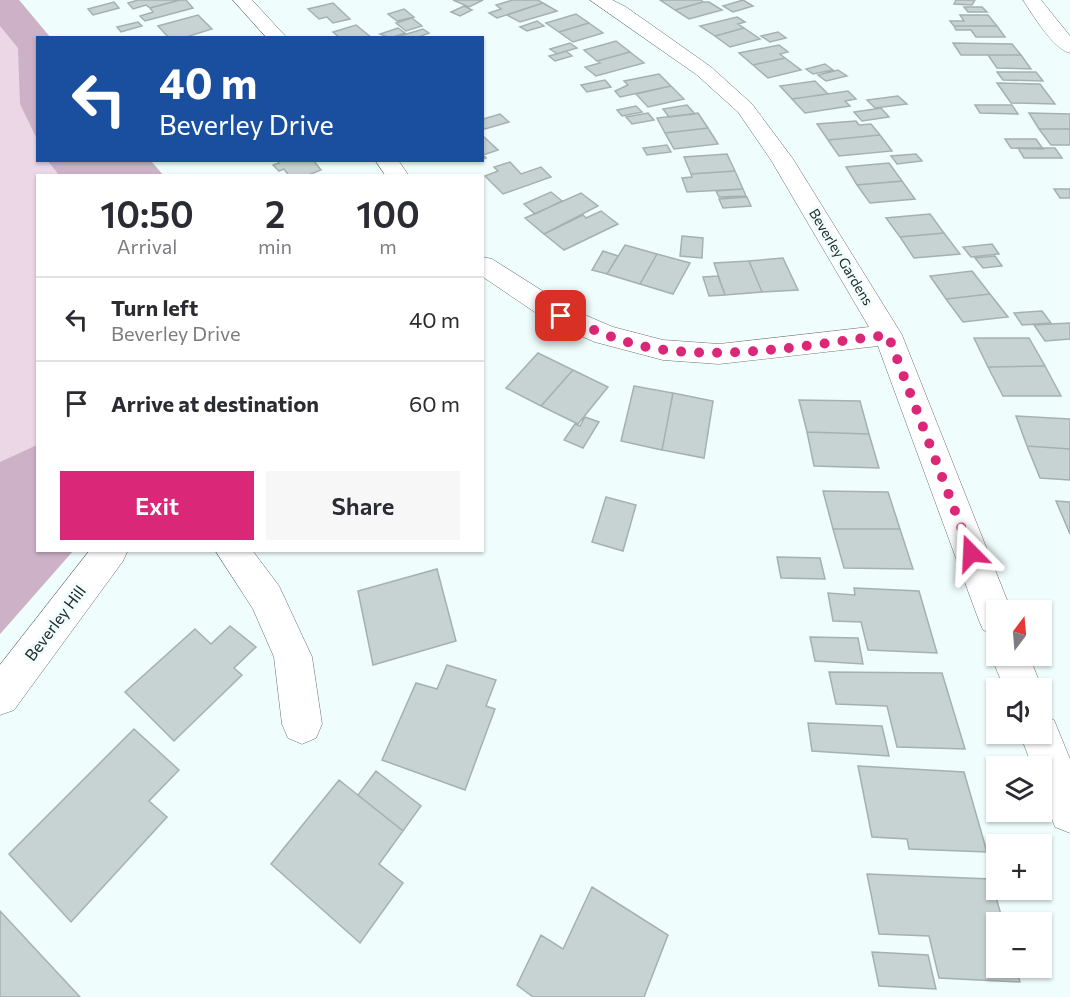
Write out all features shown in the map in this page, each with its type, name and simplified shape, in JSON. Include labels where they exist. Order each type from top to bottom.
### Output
[{"type":"street","points":[[242,0],[276,36]]},
{"type":"street","name":"Beverley Gardens","points":[[599,0],[620,11],[704,71],[745,108],[782,159],[888,335],[989,600]]},
{"type":"street","points":[[1032,0],[1045,19],[1070,47]]},
{"type":"street","points":[[484,267],[561,316],[605,335],[663,350],[719,354],[888,335]]},
{"type":"street","name":"Beverley Hill","points":[[0,696],[109,552]]},
{"type":"street","points":[[233,552],[266,598],[293,657],[302,724]]},
{"type":"street","points":[[1044,744],[1070,812]]},
{"type":"shaded area","points":[[0,0],[19,0],[49,36],[36,36],[36,162],[152,162],[162,174],[36,174],[36,552],[72,552],[0,634]]},
{"type":"shaded area","points":[[0,0],[19,0],[49,36],[36,36],[36,137],[20,104],[18,48],[0,26]]},
{"type":"shaded area","points":[[49,162],[152,162],[162,174],[58,174]]},
{"type":"shaded area","points":[[36,445],[36,552],[72,552],[0,634],[0,462]]},
{"type":"building","points":[[138,0],[180,0],[150,8],[146,5],[133,9],[128,3]]},
{"type":"building","points":[[186,0],[193,8],[145,21],[140,16],[153,12],[150,8]]},
{"type":"building","points":[[453,0],[483,0],[469,7]]},
{"type":"building","points":[[513,0],[538,0],[543,3],[497,18],[489,13],[501,9],[496,5]]},
{"type":"building","points":[[660,0],[701,0],[703,2],[675,10]]},
{"type":"building","points":[[743,0],[753,6],[733,12],[723,6]]},
{"type":"building","points":[[956,0],[975,0],[972,5],[954,4]]},
{"type":"building","points":[[114,2],[119,8],[93,15],[88,9]]},
{"type":"building","points":[[709,2],[722,10],[689,19],[675,10]]},
{"type":"building","points":[[333,3],[350,19],[333,23],[327,17],[319,19],[308,9]]},
{"type":"building","points":[[543,3],[557,11],[520,22],[507,15]]},
{"type":"building","points":[[464,6],[472,10],[460,16],[451,12]]},
{"type":"building","points":[[964,7],[982,7],[987,12],[968,12]]},
{"type":"building","points":[[404,9],[414,17],[397,21],[388,14]]},
{"type":"building","points":[[576,14],[589,23],[559,32],[546,23]]},
{"type":"building","points":[[198,15],[212,29],[189,36],[167,36],[158,26]]},
{"type":"building","points":[[960,15],[988,15],[997,26],[954,26],[950,21],[964,21]]},
{"type":"building","points":[[737,17],[745,22],[738,24],[744,28],[715,36],[700,26]]},
{"type":"building","points":[[412,18],[422,26],[406,31],[396,23]]},
{"type":"building","points":[[537,21],[544,26],[527,31],[520,27]]},
{"type":"building","points":[[138,22],[142,26],[121,32],[117,27]]},
{"type":"building","points":[[589,23],[603,33],[573,42],[559,32]]},
{"type":"building","points":[[356,25],[370,36],[338,36],[333,32]]},
{"type":"building","points":[[954,26],[997,26],[1005,37],[976,37],[971,30],[956,30]]},
{"type":"building","points":[[398,28],[405,33],[396,36],[380,34]]},
{"type":"building","points":[[744,28],[760,39],[730,47],[715,36]]},
{"type":"building","points":[[423,29],[429,33],[421,36],[400,36]]},
{"type":"building","points":[[778,32],[786,38],[770,42],[761,36]]},
{"type":"building","points":[[616,41],[630,52],[597,61],[584,50]]},
{"type":"building","points":[[570,43],[577,48],[557,54],[550,49]]},
{"type":"building","points":[[953,43],[1012,44],[1021,55],[961,55]]},
{"type":"building","points":[[779,45],[788,52],[780,54],[785,58],[753,65],[739,53]]},
{"type":"building","points":[[566,51],[572,56],[555,61],[549,56]]},
{"type":"building","points":[[630,52],[644,63],[596,76],[585,67],[600,63],[597,61]]},
{"type":"building","points":[[988,55],[1021,55],[1031,69],[997,68]]},
{"type":"building","points":[[785,58],[801,70],[768,78],[753,65]]},
{"type":"building","points":[[825,64],[833,70],[813,74],[806,69]]},
{"type":"building","points":[[838,70],[847,76],[826,81],[818,75]]},
{"type":"building","points":[[997,72],[1036,72],[1043,81],[1003,80]]},
{"type":"building","points":[[659,74],[671,86],[620,97],[615,91],[628,85],[624,81]]},
{"type":"building","points":[[605,80],[611,87],[587,92],[581,85]]},
{"type":"building","points":[[815,81],[828,94],[792,99],[780,86]]},
{"type":"building","points":[[997,83],[1040,84],[1055,104],[1011,103]]},
{"type":"building","points":[[671,86],[684,99],[648,107],[636,94]]},
{"type":"building","points":[[848,91],[856,99],[845,101],[850,106],[805,113],[792,99]]},
{"type":"building","points":[[898,96],[907,104],[875,108],[867,100]]},
{"type":"building","points":[[687,105],[695,114],[669,117],[663,109]]},
{"type":"building","points":[[975,105],[1012,105],[1018,114],[980,113]]},
{"type":"building","points":[[636,106],[642,112],[622,116],[617,110]]},
{"type":"building","points":[[881,108],[889,117],[862,121],[854,112]]},
{"type":"building","points":[[648,113],[654,120],[632,124],[626,117]]},
{"type":"building","points":[[698,113],[708,128],[665,133],[657,118]]},
{"type":"building","points":[[1029,113],[1070,114],[1070,129],[1039,129]]},
{"type":"building","points":[[500,114],[509,122],[485,129],[484,119]]},
{"type":"building","points":[[856,121],[859,125],[871,124],[880,135],[828,140],[817,124]]},
{"type":"building","points":[[708,128],[718,144],[674,149],[665,133]]},
{"type":"building","points":[[1039,129],[1070,129],[1070,145],[1051,145]]},
{"type":"building","points":[[880,135],[892,151],[839,156],[828,140]]},
{"type":"building","points":[[484,137],[498,150],[484,155]]},
{"type":"building","points":[[1005,139],[1036,139],[1043,149],[1011,148]]},
{"type":"building","points":[[667,145],[671,152],[647,155],[643,148]]},
{"type":"building","points":[[1018,148],[1055,148],[1062,158],[1024,158]]},
{"type":"building","points":[[727,154],[735,171],[691,174],[684,157]]},
{"type":"building","points":[[916,154],[922,161],[897,164],[891,156]]},
{"type":"building","points":[[315,162],[321,170],[311,174],[288,174],[284,169],[279,171],[273,165]]},
{"type":"building","points":[[510,162],[521,174],[541,167],[551,177],[503,194],[485,176],[498,171],[494,167]]},
{"type":"building","points":[[889,163],[902,181],[857,185],[846,167]]},
{"type":"building","points":[[735,171],[743,189],[687,192],[682,178],[692,177],[691,174]]},
{"type":"building","points":[[902,181],[915,199],[870,203],[857,185]]},
{"type":"building","points":[[743,189],[746,196],[719,197],[716,191]]},
{"type":"building","points":[[1054,189],[1070,189],[1070,198],[1060,198]]},
{"type":"building","points":[[551,192],[562,201],[535,214],[524,204]]},
{"type":"building","points":[[581,193],[598,206],[544,234],[525,218]]},
{"type":"building","points":[[747,197],[751,206],[723,208],[719,199]]},
{"type":"building","points":[[601,211],[618,224],[564,250],[544,234],[583,215],[586,218]]},
{"type":"building","points":[[930,214],[944,233],[900,237],[886,218]]},
{"type":"building","points":[[944,233],[960,254],[914,258],[900,237]]},
{"type":"building","points":[[682,236],[703,238],[702,258],[680,256]]},
{"type":"building","points":[[992,244],[999,254],[971,257],[963,247]]},
{"type":"building","points":[[625,245],[657,254],[640,284],[607,274]]},
{"type":"building","points":[[603,251],[618,256],[607,274],[592,270]]},
{"type":"building","points":[[657,254],[690,263],[673,294],[640,284]]},
{"type":"building","points":[[995,256],[1002,266],[983,268],[975,258]]},
{"type":"building","points":[[783,258],[798,290],[762,292],[749,261]]},
{"type":"building","points":[[749,261],[762,292],[725,295],[714,263]]},
{"type":"building","points":[[972,271],[990,294],[946,299],[930,276]]},
{"type":"building","points":[[718,276],[725,295],[709,296],[703,277]]},
{"type":"building","points":[[990,294],[1008,317],[963,322],[946,299]]},
{"type":"building","points":[[1042,311],[1051,323],[1022,325],[1014,313]]},
{"type":"building","points":[[1070,323],[1070,339],[1045,341],[1034,325]]},
{"type":"building","points":[[974,338],[1029,338],[1045,366],[988,367]]},
{"type":"building","points":[[538,353],[573,370],[541,406],[506,388]]},
{"type":"building","points":[[1045,366],[1061,396],[1003,396],[988,367]]},
{"type":"building","points":[[573,370],[608,387],[578,424],[541,406]]},
{"type":"building","points":[[634,386],[673,393],[662,450],[621,441]]},
{"type":"building","points":[[673,393],[713,401],[704,458],[662,450]]},
{"type":"building","points":[[799,400],[860,401],[869,434],[807,432]]},
{"type":"building","points":[[1016,416],[1070,419],[1070,449],[1027,446]]},
{"type":"building","points":[[585,417],[599,422],[583,448],[564,440],[575,424],[580,426]]},
{"type":"building","points":[[807,432],[869,434],[879,468],[814,466]]},
{"type":"building","points":[[1027,446],[1070,449],[1070,480],[1040,478]]},
{"type":"building","points":[[823,491],[888,492],[900,529],[833,529]]},
{"type":"building","points":[[606,497],[636,505],[623,551],[592,542]]},
{"type":"building","points":[[1056,501],[1070,502],[1070,534]]},
{"type":"building","points":[[833,529],[900,529],[913,569],[844,568]]},
{"type":"building","points":[[777,557],[820,558],[825,579],[781,578]]},
{"type":"building","points":[[437,569],[456,641],[373,665],[358,591]]},
{"type":"building","points":[[854,588],[919,591],[937,653],[868,650],[861,622],[833,621],[828,593],[855,595]]},
{"type":"building","points":[[230,626],[256,647],[234,668],[242,675],[174,741],[125,692],[195,629],[211,644]]},
{"type":"building","points":[[810,637],[858,638],[863,664],[815,661]]},
{"type":"building","points":[[447,665],[496,680],[486,706],[495,709],[465,790],[382,760],[416,683],[437,689]]},
{"type":"building","points":[[829,672],[942,673],[965,749],[897,747],[887,706],[836,704]]},
{"type":"building","points":[[808,723],[882,726],[889,756],[812,751]]},
{"type":"building","points":[[134,729],[179,770],[149,801],[167,817],[71,922],[9,854]]},
{"type":"building","points":[[858,766],[964,772],[986,852],[909,849],[907,839],[872,837]]},
{"type":"building","points":[[376,771],[421,806],[403,831],[358,795]]},
{"type":"building","points":[[339,780],[403,831],[379,864],[403,883],[360,943],[271,864]]},
{"type":"building","points":[[867,874],[986,879],[986,900],[997,900],[1000,912],[986,912],[986,978],[1019,978],[1020,982],[939,978],[929,936],[879,934]]},
{"type":"building","points":[[592,887],[668,935],[644,997],[533,997],[517,985],[541,935],[563,949]]},
{"type":"building","points":[[0,911],[80,997],[0,997]]},
{"type":"building","points":[[872,952],[928,955],[936,989],[879,986]]},
{"type":"route","points":[[561,316],[605,335],[663,350],[719,354],[888,335],[971,553]]}]
